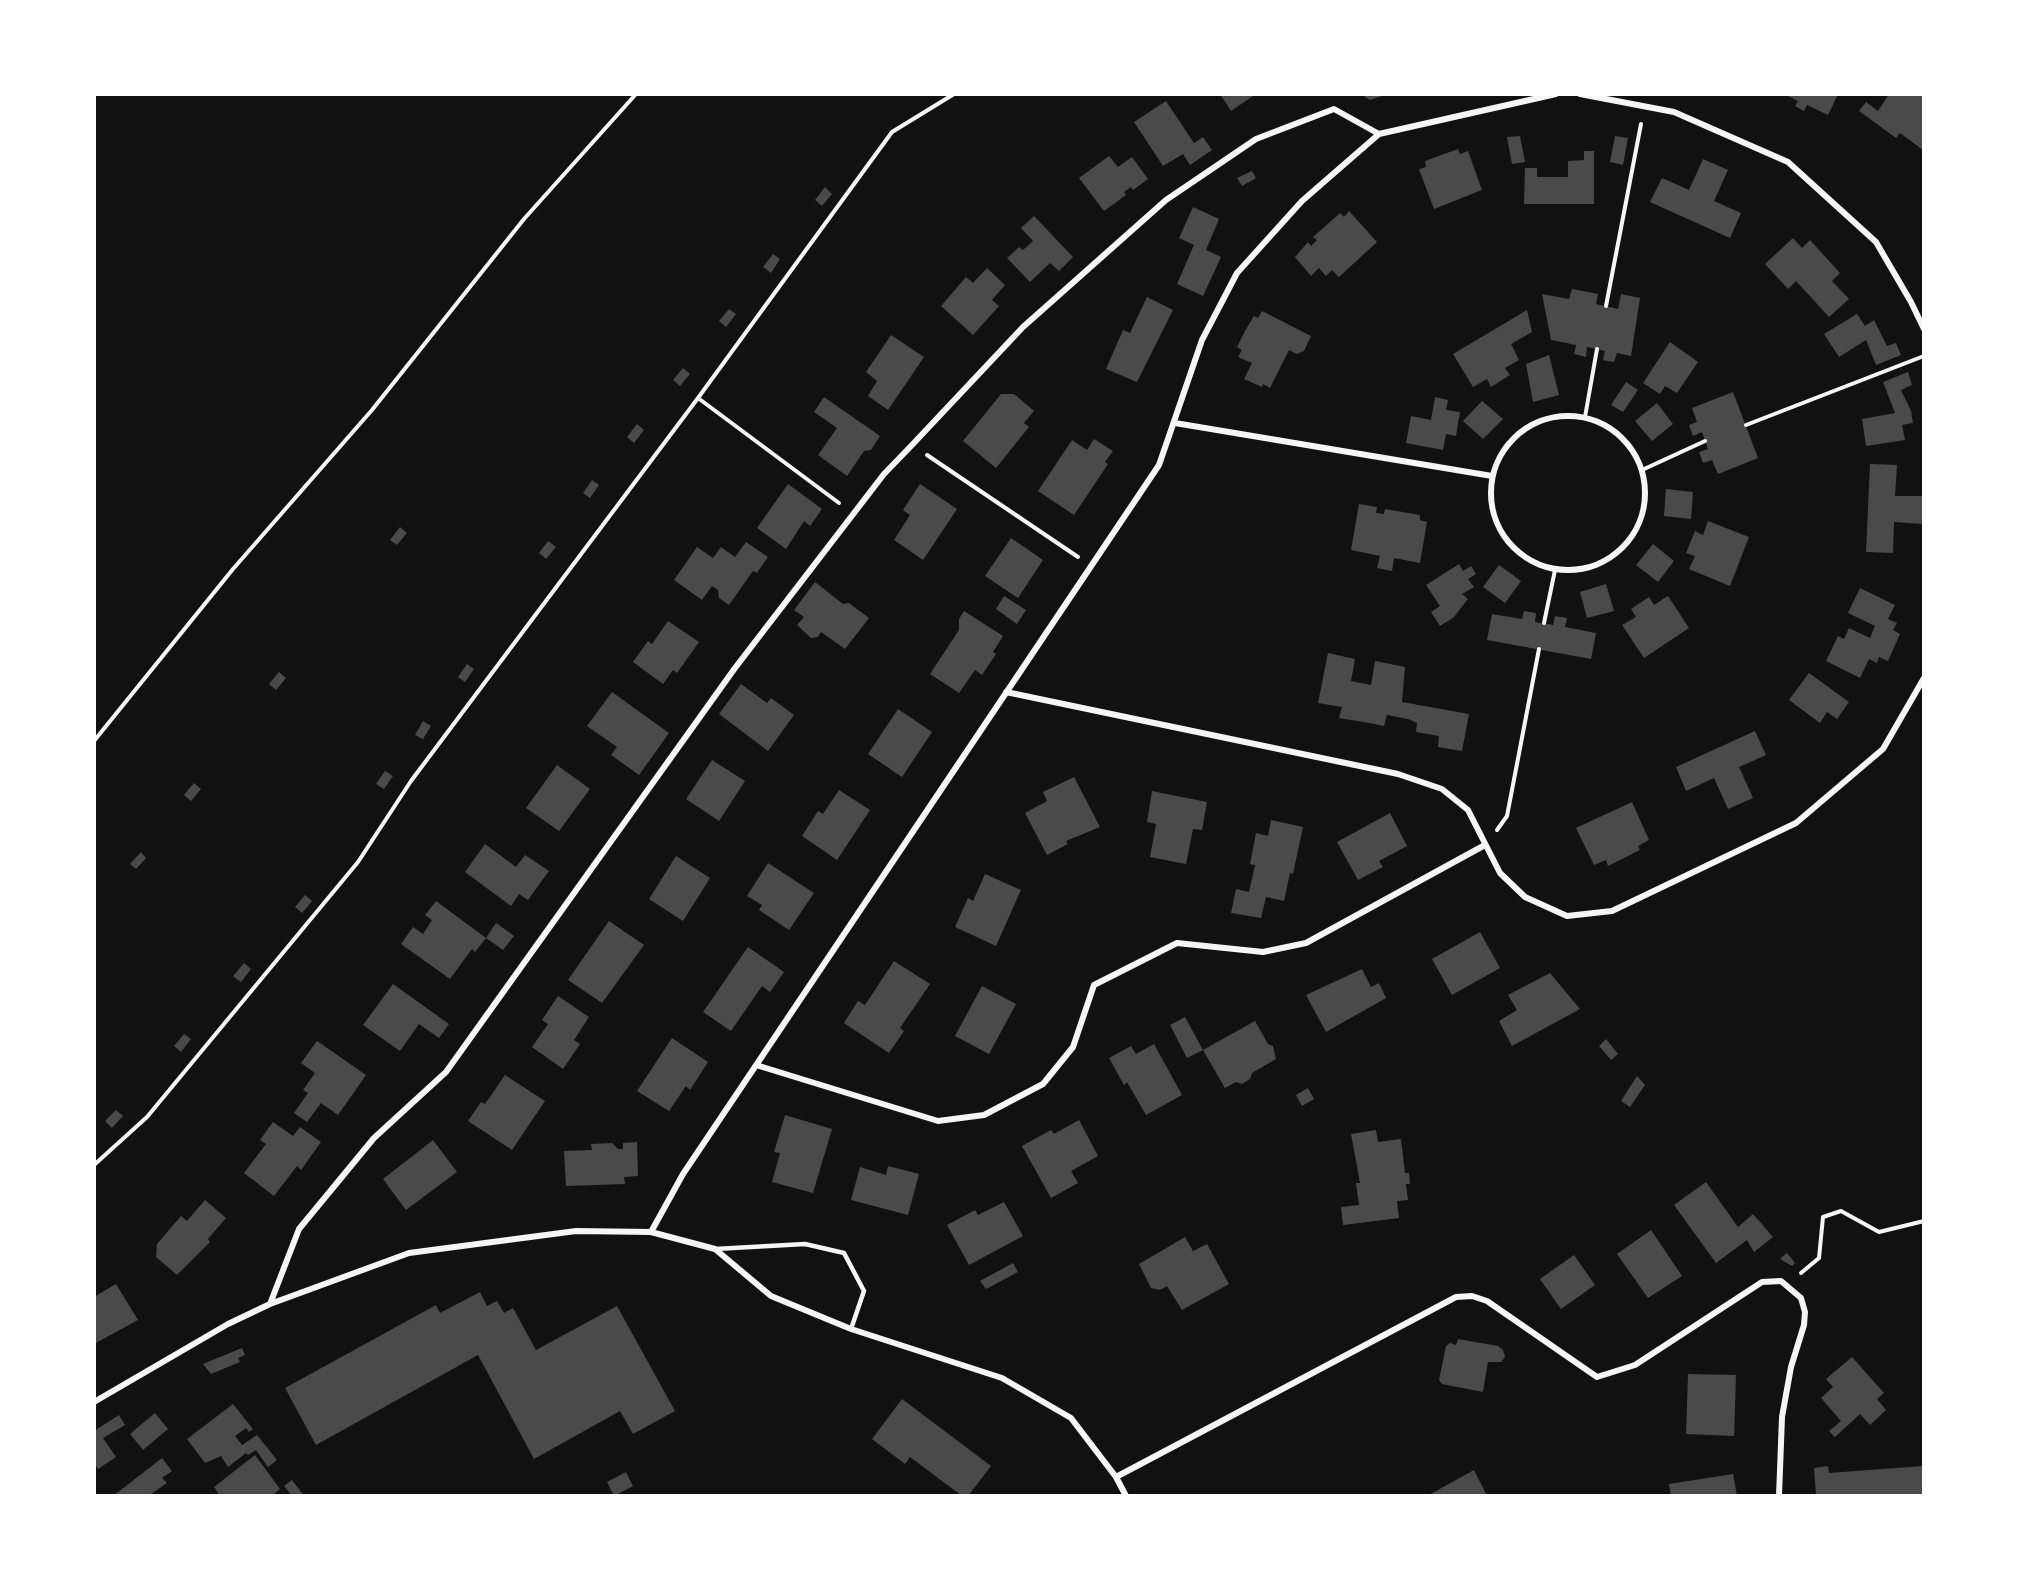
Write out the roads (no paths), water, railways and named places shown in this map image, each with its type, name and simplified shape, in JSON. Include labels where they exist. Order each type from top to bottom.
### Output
[{"type":"street","points":[[651,1232],[683,1174],[1159,465],[1202,340],[1237,273],[1302,201],[1379,134],[1556,94]]},
{"type":"street","points":[[1580,94],[1674,112],[1788,162],[1876,242],[1911,302],[1923,329]]},
{"type":"street","points":[[270,1304],[299,1229],[374,1138],[446,1072],[735,668],[884,474],[912,444],[1023,327],[1166,200],[1256,139],[1334,109],[1379,134]]},
{"type":"street","points":[[1561,416],[1586,417],[1604,424],[1634,451],[1642,470],[1646,496],[1641,522],[1627,545],[1607,562],[1582,570],[1555,570],[1531,562],[1518,552],[1497,526],[1491,501],[1492,476],[1502,453],[1517,434],[1531,426],[1561,416]]},
{"type":"street","points":[[1175,423],[1492,476]]},
{"type":"street","points":[[1006,692],[1398,774],[1442,789],[1468,810],[1500,873],[1525,897],[1567,915],[1612,911],[1796,823],[1882,749],[1923,678]]},
{"type":"street","points":[[756,1065],[938,1121],[984,1115],[1043,1084],[1073,1047],[1095,985],[1177,944],[1263,952],[1306,943],[1485,845]]},
{"type":"street","points":[[94,1402],[228,1324],[270,1304],[410,1253],[576,1231],[651,1232],[715,1249],[771,1296],[851,1329],[1002,1378],[1071,1418],[1116,1477],[1126,1496]]},
{"type":"street","points":[[1116,1477],[1456,1297],[1472,1296],[1487,1301],[1597,1377],[1635,1365],[1762,1282],[1781,1281],[1802,1298],[1805,1312],[1804,1325],[1791,1367],[1782,1417],[1779,1496]]},
{"type":"lane","points":[[715,1249],[805,1244],[844,1253],[864,1291],[851,1329]]}]
